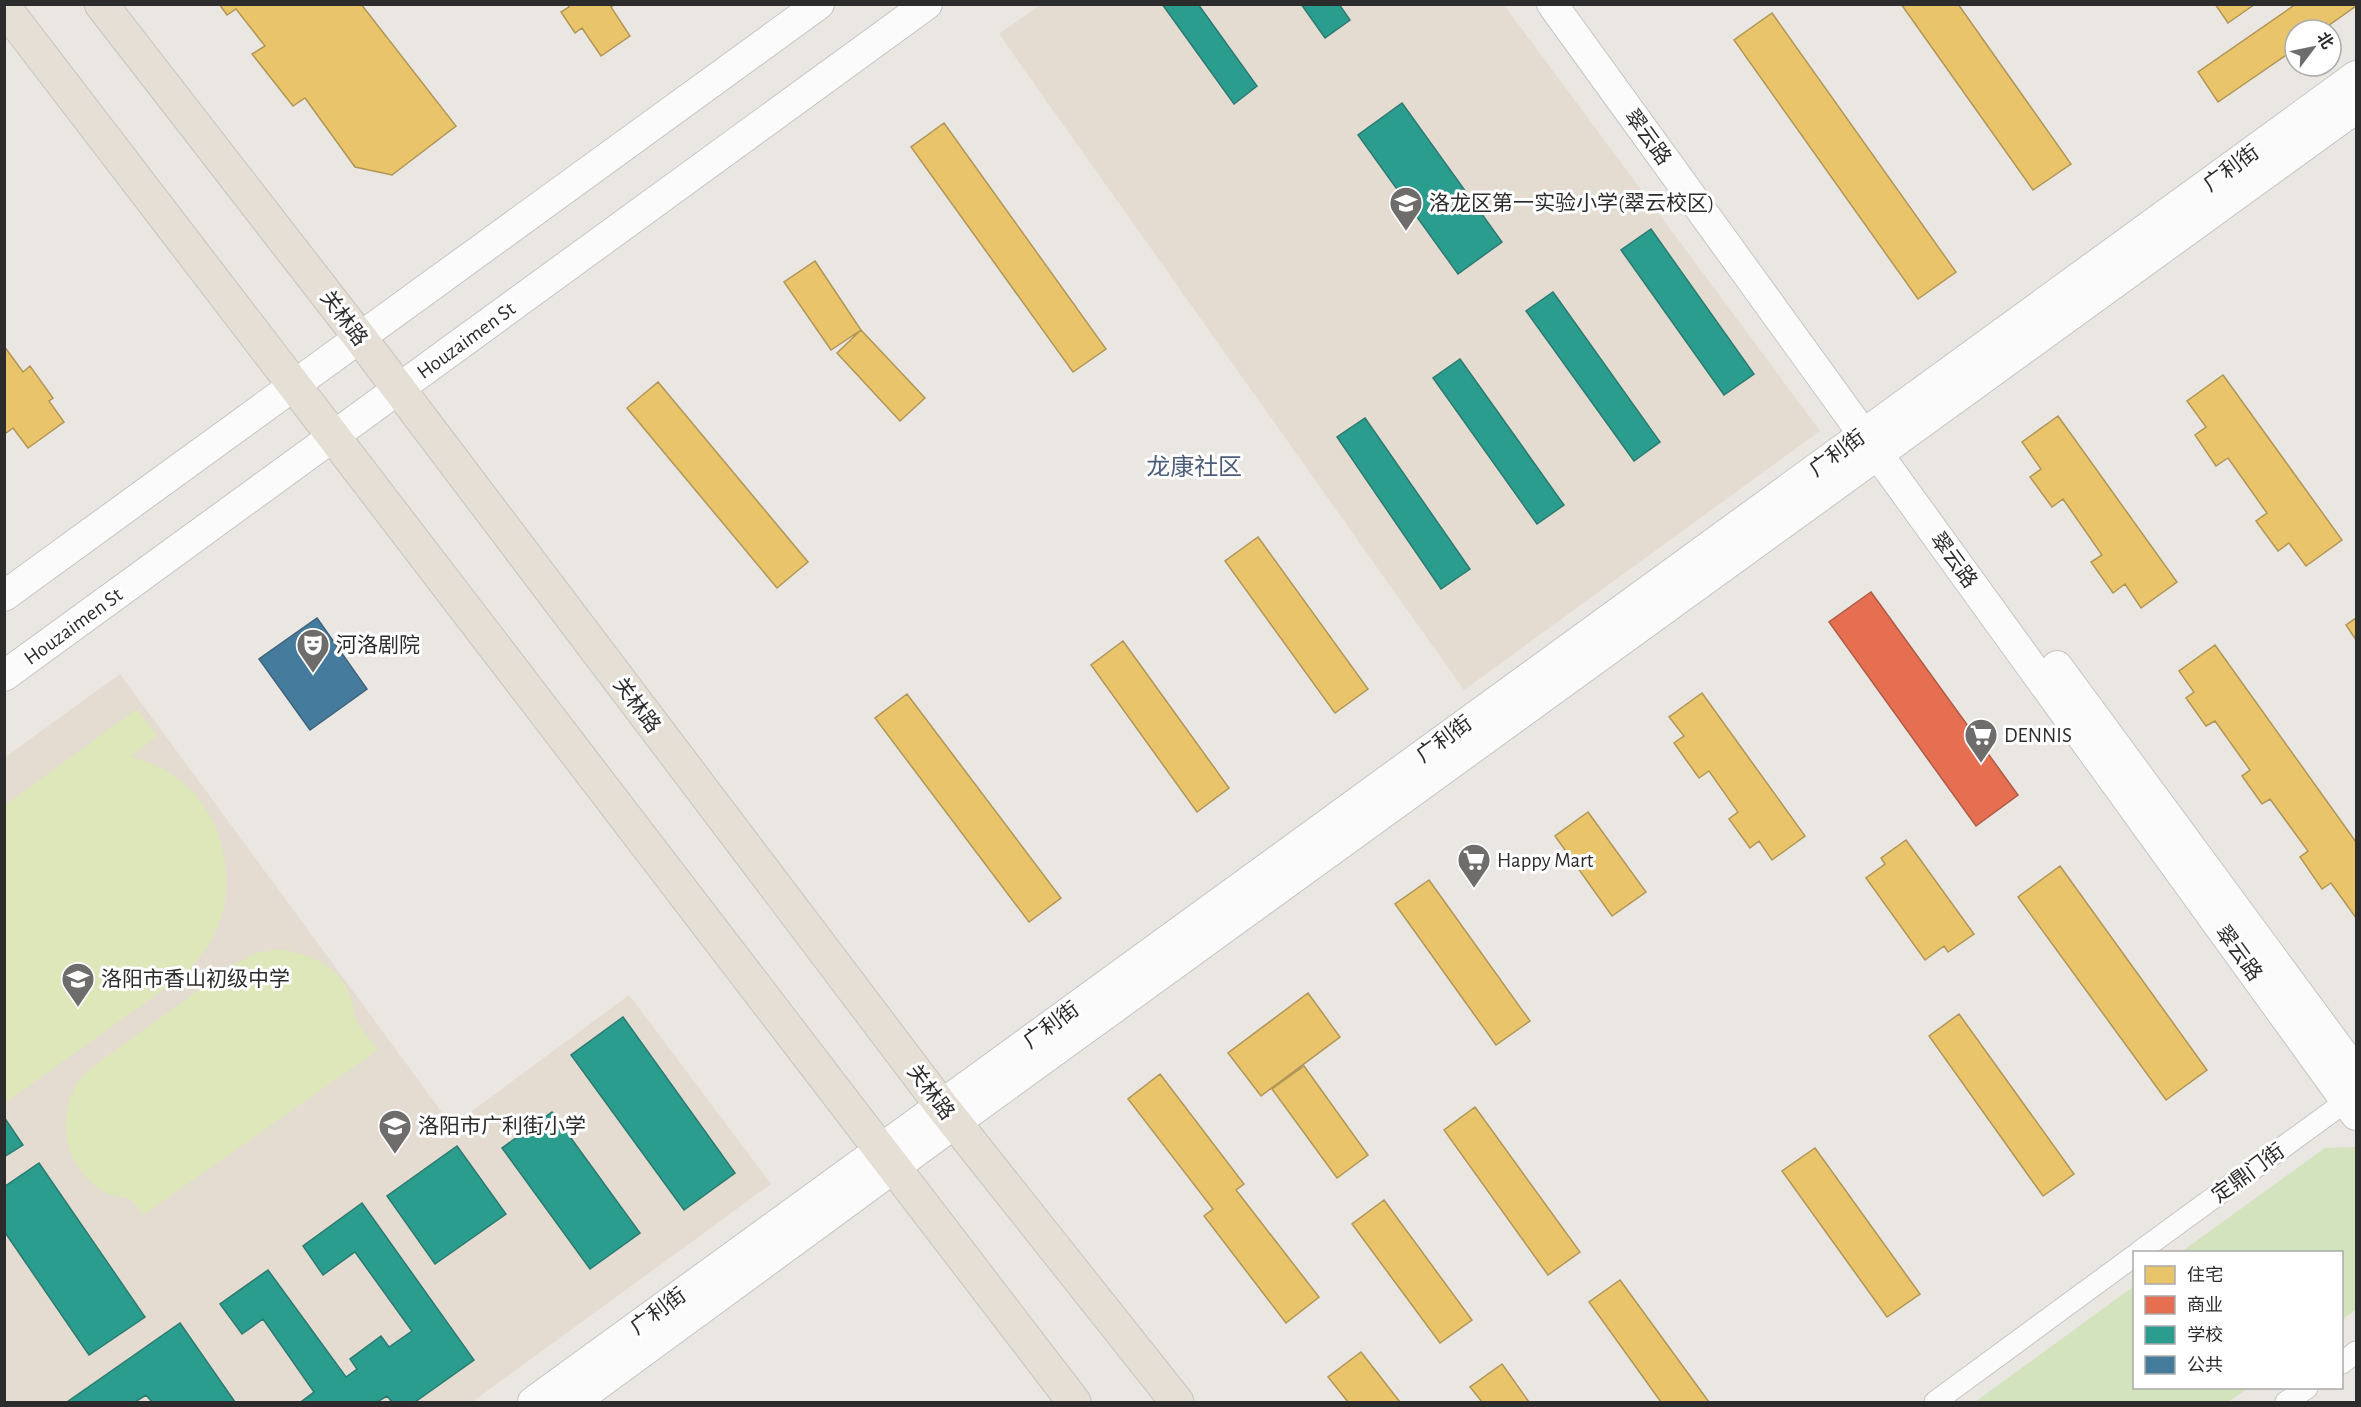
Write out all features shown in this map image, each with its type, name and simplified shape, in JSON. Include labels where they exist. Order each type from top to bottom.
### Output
[{"type":"main road","name":"关林路","points":[[101,4],[361,339],[948,1114],[1177,1402]]},
{"type":"main road","points":[[4,8],[1074,1402]]},
{"type":"street","points":[[4,596],[361,339],[819,4]]},
{"type":"street","name":"Houzaimen St","points":[[4,676],[927,4]]},
{"type":"street","name":"翠云路","points":[[1552,4],[2356,1072]]},
{"type":"street","name":"翠云路","points":[[1577,4],[1878,439],[2353,1103]]},
{"type":"street","name":"广利街","points":[[574,1402],[888,1158],[1878,439],[2356,76]]},
{"type":"street","name":"广利街","points":[[1878,439],[2356,108]]},
{"type":"street","name":"定鼎门街","points":[[2140,1251],[2353,1103]]},
{"type":"street","name":"广利街","points":[[533,1402],[888,1158]]},
{"type":"street","points":[[1935,1402],[2133,1257]]},
{"type":"street","points":[[2343,1362],[2356,1352]]},
{"type":"street","points":[[2286,1402],[2306,1389]]},
{"type":"shaded area","name":"洛龙区第一实验小学(翠云校区)","points":[[1040,5],[1504,5],[1820,431],[1464,690],[999,34]]},
{"type":"shaded area","name":"洛阳市广利街小学","points":[[120,674],[452,1126],[629,995],[771,1184],[472,1402],[5,1402],[4,758]]},
{"type":"green space","points":[[137,709],[157,736],[131,756],[165,770],[183,783],[199,799],[220,838],[225,860],[226,882],[224,904],[218,926],[202,954],[180,978],[5,1103],[5,805]]},
{"type":"green space","points":[[278,949],[314,959],[334,972],[349,992],[358,1023],[378,1050],[143,1215],[132,1201],[106,1193],[93,1184],[75,1161],[66,1133],[68,1104],[79,1080],[91,1068],[232,966],[253,954]]},
{"type":"green space","points":[[2325,1148],[2356,1148],[2356,1309],[2343,1319],[2343,1251],[2182,1251]]},
{"type":"green space","points":[[2133,1287],[2133,1389],[2247,1389],[2228,1402],[1975,1402]]},
{"type":"building: 住宅","points":[[219,4],[361,4],[456,126],[392,175],[355,167],[305,98],[293,106],[252,54],[265,46],[236,9],[227,15]]},
{"type":"building: 住宅","points":[[568,4],[615,4],[611,7],[630,36],[601,56],[582,28],[575,33],[561,12],[569,7]]},
{"type":"building: 住宅","points":[[1901,4],[1958,4],[2071,164],[2033,190]]},
{"type":"building: 住宅","points":[[2215,4],[2255,4],[2228,23]]},
{"type":"building: 住宅","points":[[2296,4],[2356,4],[2339,18],[2283,18],[2283,57],[2218,102],[2198,72]]},
{"type":"building: 住宅","points":[[1772,13],[1956,272],[1918,299],[1734,40]]},
{"type":"building: 住宅","points":[[944,123],[1106,349],[1073,372],[911,147]]},
{"type":"building: 住宅","points":[[815,261],[861,330],[831,350],[784,282]]},
{"type":"building: 住宅","points":[[861,330],[925,398],[900,421],[837,353]]},
{"type":"building: 住宅","points":[[4,346],[23,372],[30,366],[53,398],[49,401],[64,422],[28,448],[13,428],[6,433],[4,431]]},
{"type":"building: 住宅","points":[[2223,375],[2342,540],[2306,566],[2289,543],[2278,551],[2256,521],[2267,513],[2228,458],[2216,466],[2195,435],[2206,427],[2187,401]]},
{"type":"building: 住宅","points":[[658,382],[808,562],[777,588],[627,408]]},
{"type":"building: 住宅","points":[[2058,416],[2177,582],[2141,608],[2125,584],[2113,593],[2091,562],[2102,555],[2063,499],[2052,507],[2030,477],[2041,469],[2022,442]]},
{"type":"building: 住宅","points":[[1258,537],[1368,689],[1335,713],[1225,561]]},
{"type":"building: 住宅","points":[[2356,618],[2356,640],[2346,625]]},
{"type":"building: 住宅","points":[[1123,641],[1229,788],[1197,812],[1091,665]]},
{"type":"building: 住宅","points":[[2215,645],[2356,842],[2356,918],[2331,883],[2322,889],[2300,857],[2308,851],[2270,799],[2262,804],[2242,776],[2250,770],[2215,721],[2206,726],[2186,698],[2194,692],[2179,671]]},
{"type":"building: 住宅","points":[[1702,693],[1805,836],[1772,860],[1759,841],[1750,848],[1729,819],[1738,812],[1709,771],[1699,778],[1674,743],[1684,736],[1669,717]]},
{"type":"building: 住宅","points":[[907,694],[1061,898],[1029,922],[875,718]]},
{"type":"building: 住宅","points":[[1588,812],[1646,892],[1612,916],[1555,836]]},
{"type":"building: 住宅","points":[[1906,840],[1974,934],[1948,952],[1944,946],[1925,960],[1866,878],[1885,864],[1881,858]]},
{"type":"building: 住宅","points":[[2060,866],[2207,1070],[2166,1100],[2018,897]]},
{"type":"building: 住宅","points":[[1429,880],[1530,1021],[1496,1045],[1395,904]]},
{"type":"building: 住宅","points":[[1308,993],[1340,1037],[1261,1096],[1228,1053]]},
{"type":"building: 住宅","points":[[1959,1014],[2074,1174],[2043,1196],[1929,1036]]},
{"type":"building: 住宅","points":[[1304,1066],[1368,1155],[1337,1178],[1272,1089]]},
{"type":"building: 住宅","points":[[1160,1074],[1244,1184],[1236,1190],[1319,1297],[1286,1323],[1204,1216],[1213,1209],[1128,1099]]},
{"type":"building: 住宅","points":[[1475,1107],[1580,1252],[1548,1275],[1444,1130]]},
{"type":"building: 住宅","points":[[1815,1148],[1920,1294],[1887,1317],[1782,1171]]},
{"type":"building: 住宅","points":[[1384,1200],[1472,1320],[1440,1343],[1352,1224]]},
{"type":"building: 住宅","points":[[1620,1280],[1709,1402],[1661,1402],[1589,1302]]},
{"type":"building: 住宅","points":[[1361,1352],[1400,1402],[1348,1402],[1328,1377]]},
{"type":"building: 住宅","points":[[1502,1364],[1529,1402],[1482,1402],[1470,1387]]},
{"type":"building: 商业","points":[[1871,592],[2018,795],[1976,826],[1829,622]]},
{"type":"building: 学校","points":[[1162,4],[1198,4],[1257,86],[1234,104]]},
{"type":"building: 学校","points":[[1301,4],[1339,4],[1350,20],[1325,38]]},
{"type":"building: 学校","points":[[1402,103],[1502,242],[1458,274],[1358,135]]},
{"type":"building: 学校","points":[[1651,229],[1754,374],[1724,395],[1621,250]]},
{"type":"building: 学校","points":[[1553,292],[1660,442],[1634,461],[1526,311]]},
{"type":"building: 学校","points":[[1460,359],[1564,505],[1537,524],[1433,378]]},
{"type":"building: 学校","points":[[1365,418],[1470,569],[1441,589],[1337,437]]},
{"type":"building: 学校","points":[[623,1017],[735,1173],[684,1210],[571,1055]]},
{"type":"building: 学校","points":[[552,1112],[640,1233],[590,1269],[502,1148]]},
{"type":"building: 学校","points":[[4,1117],[23,1145],[4,1157]]},
{"type":"building: 学校","points":[[457,1146],[506,1214],[435,1264],[387,1196]]},
{"type":"building: 学校","points":[[39,1163],[145,1317],[89,1355],[4,1231],[4,1187]]},
{"type":"building: 学校","points":[[362,1203],[474,1360],[415,1402],[392,1402],[387,1396],[377,1402],[303,1402],[314,1392],[263,1319],[242,1334],[220,1304],[268,1270],[346,1377],[357,1369],[350,1359],[381,1336],[389,1347],[412,1331],[355,1252],[323,1275],[303,1246]]},
{"type":"building: 学校","points":[[180,1323],[235,1402],[152,1402],[146,1395],[135,1402],[67,1402]]},
{"type":"building: 公共","name":"河洛剧院","points":[[317,618],[367,689],[310,730],[259,659]]},
{"type":"place","name":"洛龙区第一实验小学(翠云校区)","points":[[1406,232]]},
{"type":"place","name":"河洛剧院","points":[[313,674]]},
{"type":"place","name":"DENNIS","points":[[1981,764]]},
{"type":"place","name":"Happy Mart","points":[[1474,889]]},
{"type":"place","name":"洛阳市香山初级中学","points":[[78,1008]]},
{"type":"place","name":"洛阳市广利街小学","points":[[395,1155]]},
{"type":"district","name":"龙康社区","points":[[1194,467]]}]
